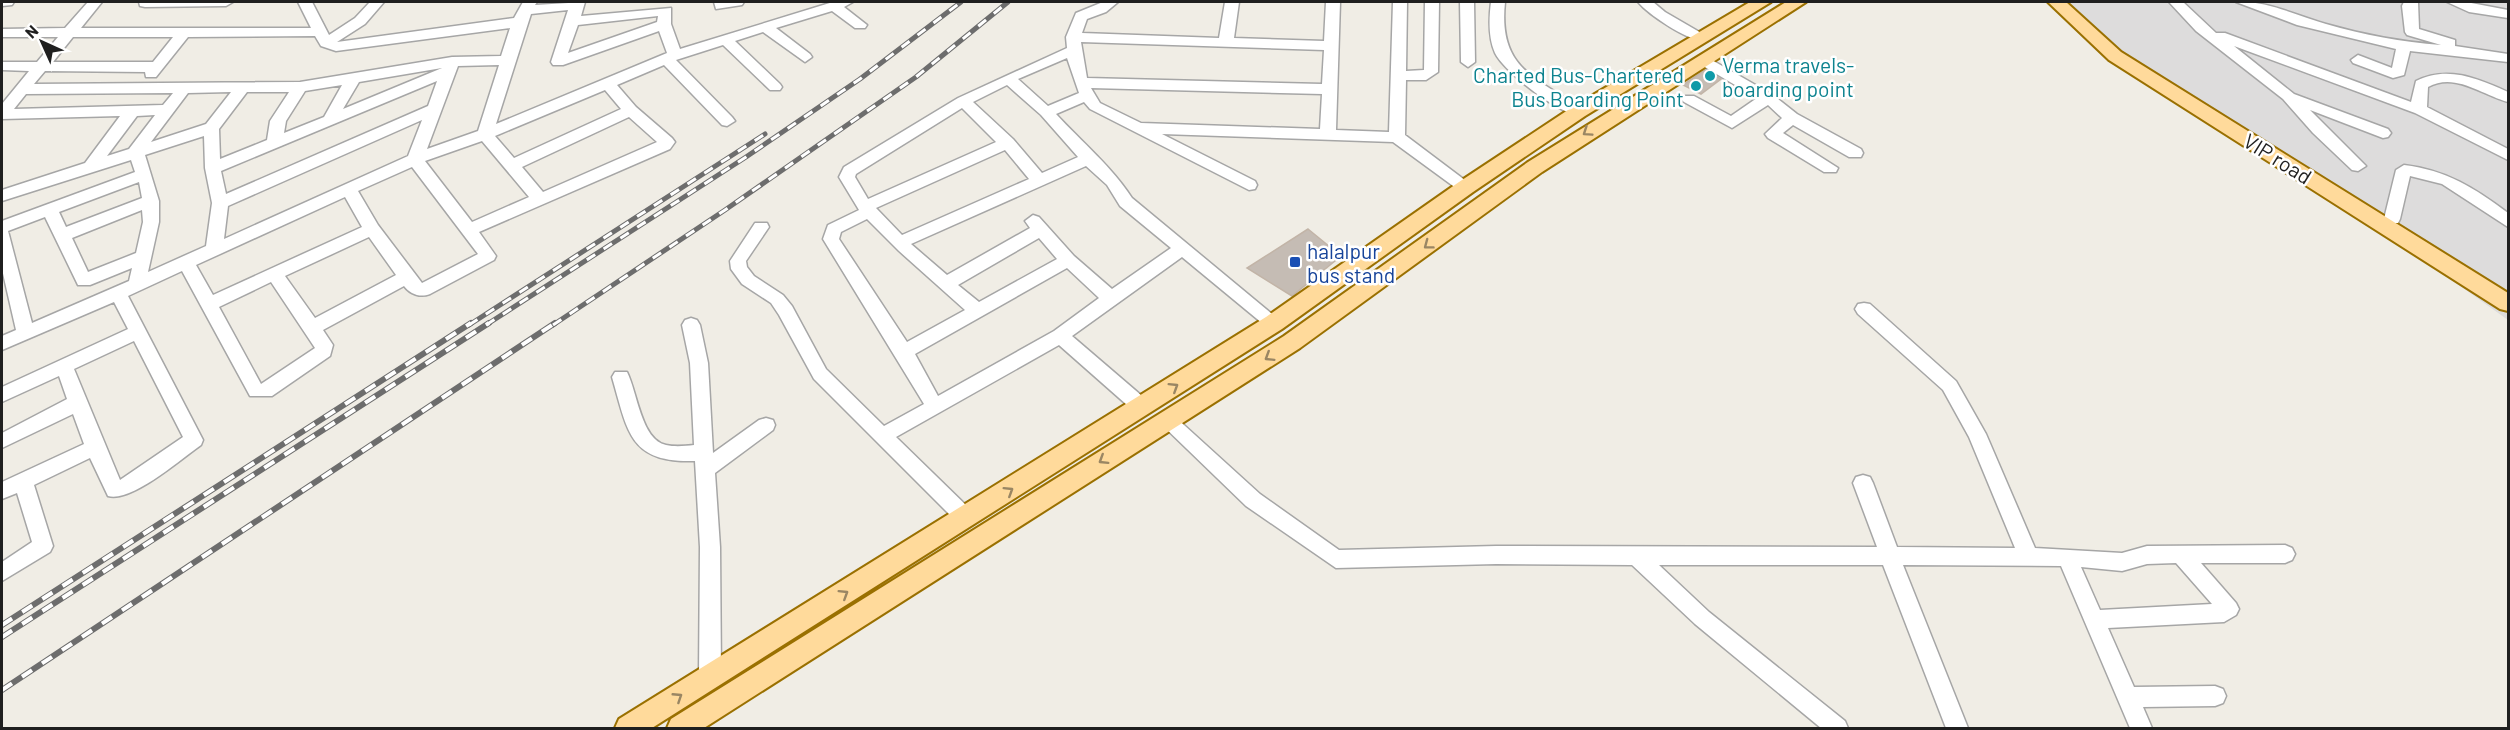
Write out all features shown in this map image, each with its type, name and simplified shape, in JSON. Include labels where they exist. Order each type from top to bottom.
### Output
[{"type":"main road","points":[[629,729],[710,676],[1274,324],[1466,187],[1578,112],[1701,36],[1762,2]]},
{"type":"main road","points":[[1612,116],[1619,105],[1780,2]]},
{"type":"main road","points":[[681,729],[1319,325],[1507,186],[1612,116],[1797,2]]},
{"type":"main road","name":"VIP road","points":[[2056,2],[2115,56],[2508,303]]},
{"type":"main road","name":"VIP road","points":[[2071,2],[2113,42],[2138,60],[2508,290]]},
{"type":"street","points":[[2,2],[7,2]]},
{"type":"street","points":[[2,113],[67,32],[95,2]]},
{"type":"street","points":[[123,33],[146,2],[226,2]]},
{"type":"street","points":[[305,2],[322,37],[336,47],[355,46],[525,11],[577,3],[558,62],[666,12]]},
{"type":"street","points":[[2,33],[67,32],[322,37],[360,21],[377,2]]},
{"type":"street","points":[[612,17],[615,2]]},
{"type":"street","points":[[721,2],[721,6],[737,2]]},
{"type":"street","points":[[1110,2],[1101,9],[1080,16],[1074,44],[1075,61],[1084,90],[1095,106],[1140,128],[1192,158],[1249,185]]},
{"type":"street","points":[[1226,42],[1232,2]]},
{"type":"street","points":[[1328,133],[1334,2]]},
{"type":"street","points":[[1397,137],[1400,2]]},
{"type":"street","points":[[1398,76],[1426,75],[1431,72],[1432,2]]},
{"type":"street","points":[[1467,2],[1468,62]]},
{"type":"street","points":[[1645,2],[1660,15],[1701,36]]},
{"type":"street","points":[[2176,2],[2201,28],[2288,96],[2318,129],[2358,166]]},
{"type":"street","points":[[2243,2],[2358,37],[2404,46],[2457,52],[2481,51]]},
{"type":"street","points":[[2454,2],[2474,9],[2508,13]]},
{"type":"street","points":[[2488,2],[2508,13]]},
{"type":"street","points":[[2406,3],[2412,32],[2508,58]]},
{"type":"street","points":[[2,343],[415,159],[485,134],[671,57],[766,28],[813,6],[840,4],[860,25]]},
{"type":"street","points":[[1502,4],[1504,56],[1521,73],[1578,112]]},
{"type":"street","points":[[485,134],[507,60],[525,11]]},
{"type":"street","points":[[572,21],[666,12]]},
{"type":"street","points":[[666,12],[671,57],[727,121]]},
{"type":"street","points":[[766,28],[806,57]]},
{"type":"street","points":[[2201,28],[2374,95],[2420,110],[2508,155]]},
{"type":"street","points":[[140,88],[183,34]]},
{"type":"street","points":[[726,40],[775,87]]},
{"type":"street","points":[[977,310],[900,242],[868,208],[849,184],[847,177],[850,171],[963,101],[1074,44],[1226,42],[1331,46]]},
{"type":"street","points":[[330,119],[350,77],[355,46]]},
{"type":"street","points":[[2358,60],[2392,73],[2399,72],[2404,46]]},
{"type":"street","points":[[21,88],[300,87],[350,77],[507,60]]},
{"type":"street","points":[[1703,60],[1768,98],[1792,118],[1855,153]]},
{"type":"street","points":[[4,68],[157,67]]},
{"type":"street","points":[[415,159],[450,67]]},
{"type":"street","points":[[213,168],[274,145],[450,67]]},
{"type":"street","points":[[2420,110],[2418,96],[2421,84],[2430,77],[2467,81],[2508,97]]},
{"type":"street","points":[[1008,78],[1047,112],[1088,159],[1113,181],[1126,202],[1274,324]]},
{"type":"street","points":[[467,231],[667,142],[631,110],[607,82]]},
{"type":"street","points":[[274,145],[278,120],[300,87]]},
{"type":"street","points":[[136,151],[184,88]]},
{"type":"street","points":[[2,196],[211,128],[242,88]]},
{"type":"street","points":[[1047,112],[1084,90],[1329,89]]},
{"type":"street","points":[[2288,96],[2383,133]]},
{"type":"street","points":[[1689,99],[1732,123],[1768,98]]},
{"type":"street","points":[[963,101],[1007,143],[1040,180]]},
{"type":"street","points":[[2,113],[166,110]]},
{"type":"street","points":[[220,203],[432,110]]},
{"type":"street","points":[[512,165],[631,110]]},
{"type":"street","points":[[91,167],[132,111]]},
{"type":"street","points":[[1792,118],[1773,134],[1830,168]]},
{"type":"street","points":[[211,128],[213,168],[220,203],[214,248]]},
{"type":"street","points":[[1140,128],[1397,137],[1466,187]]},
{"type":"street","points":[[2461,130],[2508,141]]},
{"type":"street","points":[[485,134],[539,198]]},
{"type":"street","points":[[935,406],[904,352],[831,239],[834,229],[868,208],[1007,143]]},
{"type":"street","points":[[136,151],[151,201],[151,222],[137,284]]},
{"type":"street","points":[[349,189],[372,229],[406,277],[415,288],[424,290],[488,256],[415,159]]},
{"type":"street","points":[[900,242],[1088,159]]},
{"type":"street","points":[[2392,219],[2404,170],[2423,171],[2457,183],[2508,221]]},
{"type":"street","points":[[2,227],[143,175]]},
{"type":"street","points":[[62,235],[151,201]]},
{"type":"street","points":[[50,210],[84,281],[143,257]]},
{"type":"street","points":[[946,284],[1037,225],[1068,260],[1111,298]]},
{"type":"street","points":[[761,227],[738,261],[739,269],[755,287],[777,299],[820,374],[966,518]]},
{"type":"street","points":[[210,304],[372,229]]},
{"type":"street","points":[[2,235],[9,303],[25,332]]},
{"type":"street","points":[[882,436],[1060,336],[1183,248]]},
{"type":"street","points":[[904,352],[1068,260]]},
{"type":"street","points":[[186,262],[256,391],[266,391],[324,351],[324,345],[274,273]]},
{"type":"street","points":[[312,327],[406,277]]},
{"type":"street","points":[[64,367],[95,447],[115,490],[128,486],[194,440],[118,293]]},
{"type":"street","points":[[1864,309],[1950,386],[1977,434],[2030,557]]},
{"type":"street","points":[[691,325],[699,363],[710,547],[710,676]]},
{"type":"street","points":[[2,395],[137,332]]},
{"type":"street","points":[[1060,336],[1143,407]]},
{"type":"street","points":[[621,377],[635,420],[654,450],[668,453],[701,453],[704,463]]},
{"type":"street","points":[[2,441],[79,402]]},
{"type":"street","points":[[1166,420],[1253,501],[1336,559],[1496,555],[1890,556],[2067,557],[2122,562],[2147,555],[2285,554]]},
{"type":"street","points":[[704,463],[766,425]]},
{"type":"street","points":[[2,491],[95,447]]},
{"type":"street","points":[[2,572],[44,546],[23,480]]},
{"type":"street","points":[[1863,483],[1957,729]]},
{"type":"street","points":[[2095,620],[2224,613],[2229,609],[2181,555]]},
{"type":"street","points":[[1636,556],[1702,618],[1837,729]]},
{"type":"street","points":[[2067,557],[2141,729]]},
{"type":"street","points":[[2128,697],[2215,696]]},
{"type":"shaded area","points":[[2064,2],[2508,2],[2508,320],[2303,174],[2096,43]]},
{"type":"building","points":[[1705,70],[1721,79],[1701,94],[1683,85]]},
{"type":"building","name":"halalpur bus stand","points":[[1308,229],[1341,256],[1292,296],[1247,268]]},
{"type":"railway","points":[[486,325],[746,157],[860,79],[961,2]]},
{"type":"railway","points":[[553,325],[725,210],[916,77],[1008,2]]},
{"type":"railway","points":[[469,325],[765,134]]},
{"type":"railway","points":[[2,625],[471,323]]},
{"type":"railway","points":[[2,637],[489,323]]},
{"type":"railway","points":[[2,690],[555,323]]},
{"type":"place","name":"Verma travels- boarding point","points":[[1710,76]]},
{"type":"place","name":"Charted Bus-Chartered Bus Boarding Point","points":[[1696,86]]},
{"type":"place","name":"halalpur bus stand","points":[[1295,262]]}]
